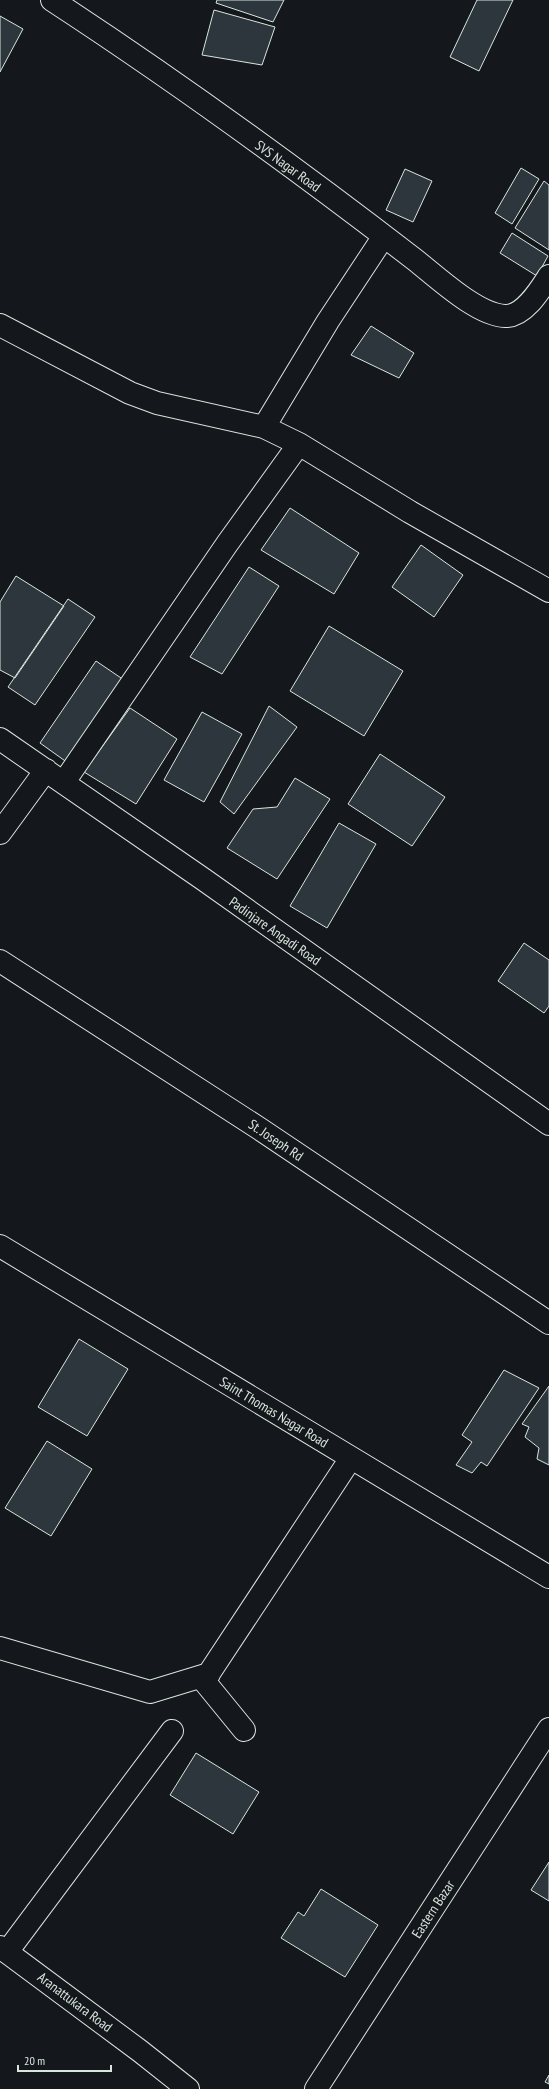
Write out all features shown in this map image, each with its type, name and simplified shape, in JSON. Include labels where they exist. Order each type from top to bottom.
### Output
[{"type":"street","name":"SVS Nagar Road","points":[[52,0],[152,66],[384,236],[479,309],[506,316],[526,308],[549,276]]},
{"type":"street","points":[[264,427],[316,341],[384,236]]},
{"type":"street","points":[[0,325],[130,393],[157,403],[264,427],[299,444],[410,512],[549,591]]},
{"type":"street","points":[[0,833],[55,776],[222,551],[299,444]]},
{"type":"street","name":"Padinjare Angadi Road","points":[[0,740],[55,776],[549,1124]]},
{"type":"street","name":"St. Joseph Rd","points":[[0,962],[260,1130],[549,1323]]},
{"type":"street","name":"Saint Thomas Nagar Road","points":[[0,1246],[549,1577]]},
{"type":"street","points":[[244,1730],[204,1681],[351,1458]]},
{"type":"street","points":[[0,1648],[150,1692],[209,1674]]},
{"type":"street","name":"Eastern Bazar","points":[[316,2089],[549,1729]]},
{"type":"street","points":[[4,1949],[172,1732]]},
{"type":"street","name":"Aranattukara Road","points":[[4,1949],[188,2089]]},
{"type":"building","points":[[217,0],[284,0],[273,22],[216,3]]},
{"type":"building","points":[[477,0],[513,0],[479,71],[450,57]]},
{"type":"building","points":[[214,10],[275,27],[262,65],[202,55]]},
{"type":"building","points":[[0,16],[23,29],[0,72]]},
{"type":"building","points":[[521,168],[539,179],[512,224],[495,213]]},
{"type":"building","points":[[405,169],[432,181],[413,222],[386,210]]},
{"type":"building","points":[[544,181],[549,185],[549,250],[515,228]]},
{"type":"building","points":[[512,233],[548,256],[537,276],[500,253]]},
{"type":"building","points":[[371,326],[414,353],[399,378],[351,355]]},
{"type":"building","points":[[290,508],[359,553],[334,594],[261,550]]},
{"type":"building","points":[[421,545],[463,575],[434,617],[392,587]]},
{"type":"building","points":[[249,567],[279,586],[222,674],[190,657]]},
{"type":"building","points":[[16,576],[64,606],[15,678],[0,670],[0,602]]},
{"type":"building","points":[[68,599],[95,617],[35,705],[8,687]]},
{"type":"building","points":[[329,626],[403,671],[364,736],[290,691]]},
{"type":"building","points":[[96,661],[124,680],[68,763],[40,743]]},
{"type":"building","points":[[269,706],[297,727],[234,814],[220,802]]},
{"type":"building","points":[[130,708],[177,739],[136,804],[84,772]]},
{"type":"building","points":[[202,712],[242,734],[204,802],[164,780]]},
{"type":"building","points":[[380,754],[445,797],[412,846],[348,804]]},
{"type":"building","points":[[295,778],[330,799],[277,879],[227,848],[253,809],[277,807]]},
{"type":"building","points":[[339,823],[376,844],[327,928],[290,906]]},
{"type":"building","points":[[524,943],[549,960],[549,1006],[544,1013],[498,981]]},
{"type":"building","points":[[79,1339],[128,1369],[87,1436],[38,1407]]},
{"type":"building","points":[[504,1370],[539,1388],[487,1466],[481,1462],[472,1473],[456,1465],[472,1442],[462,1435]]},
{"type":"building","points":[[549,1386],[549,1465],[537,1459],[539,1448],[525,1437],[529,1427],[522,1424]]},
{"type":"building","points":[[47,1441],[92,1469],[51,1536],[5,1508]]},
{"type":"building","points":[[196,1753],[259,1792],[233,1834],[170,1795]]},
{"type":"building","points":[[549,1862],[549,1901],[531,1890]]},
{"type":"building","points":[[321,1889],[378,1925],[345,1977],[281,1938],[298,1912],[304,1916]]},
{"type":"building","points":[[549,2075],[549,2084],[545,2082]]}]
